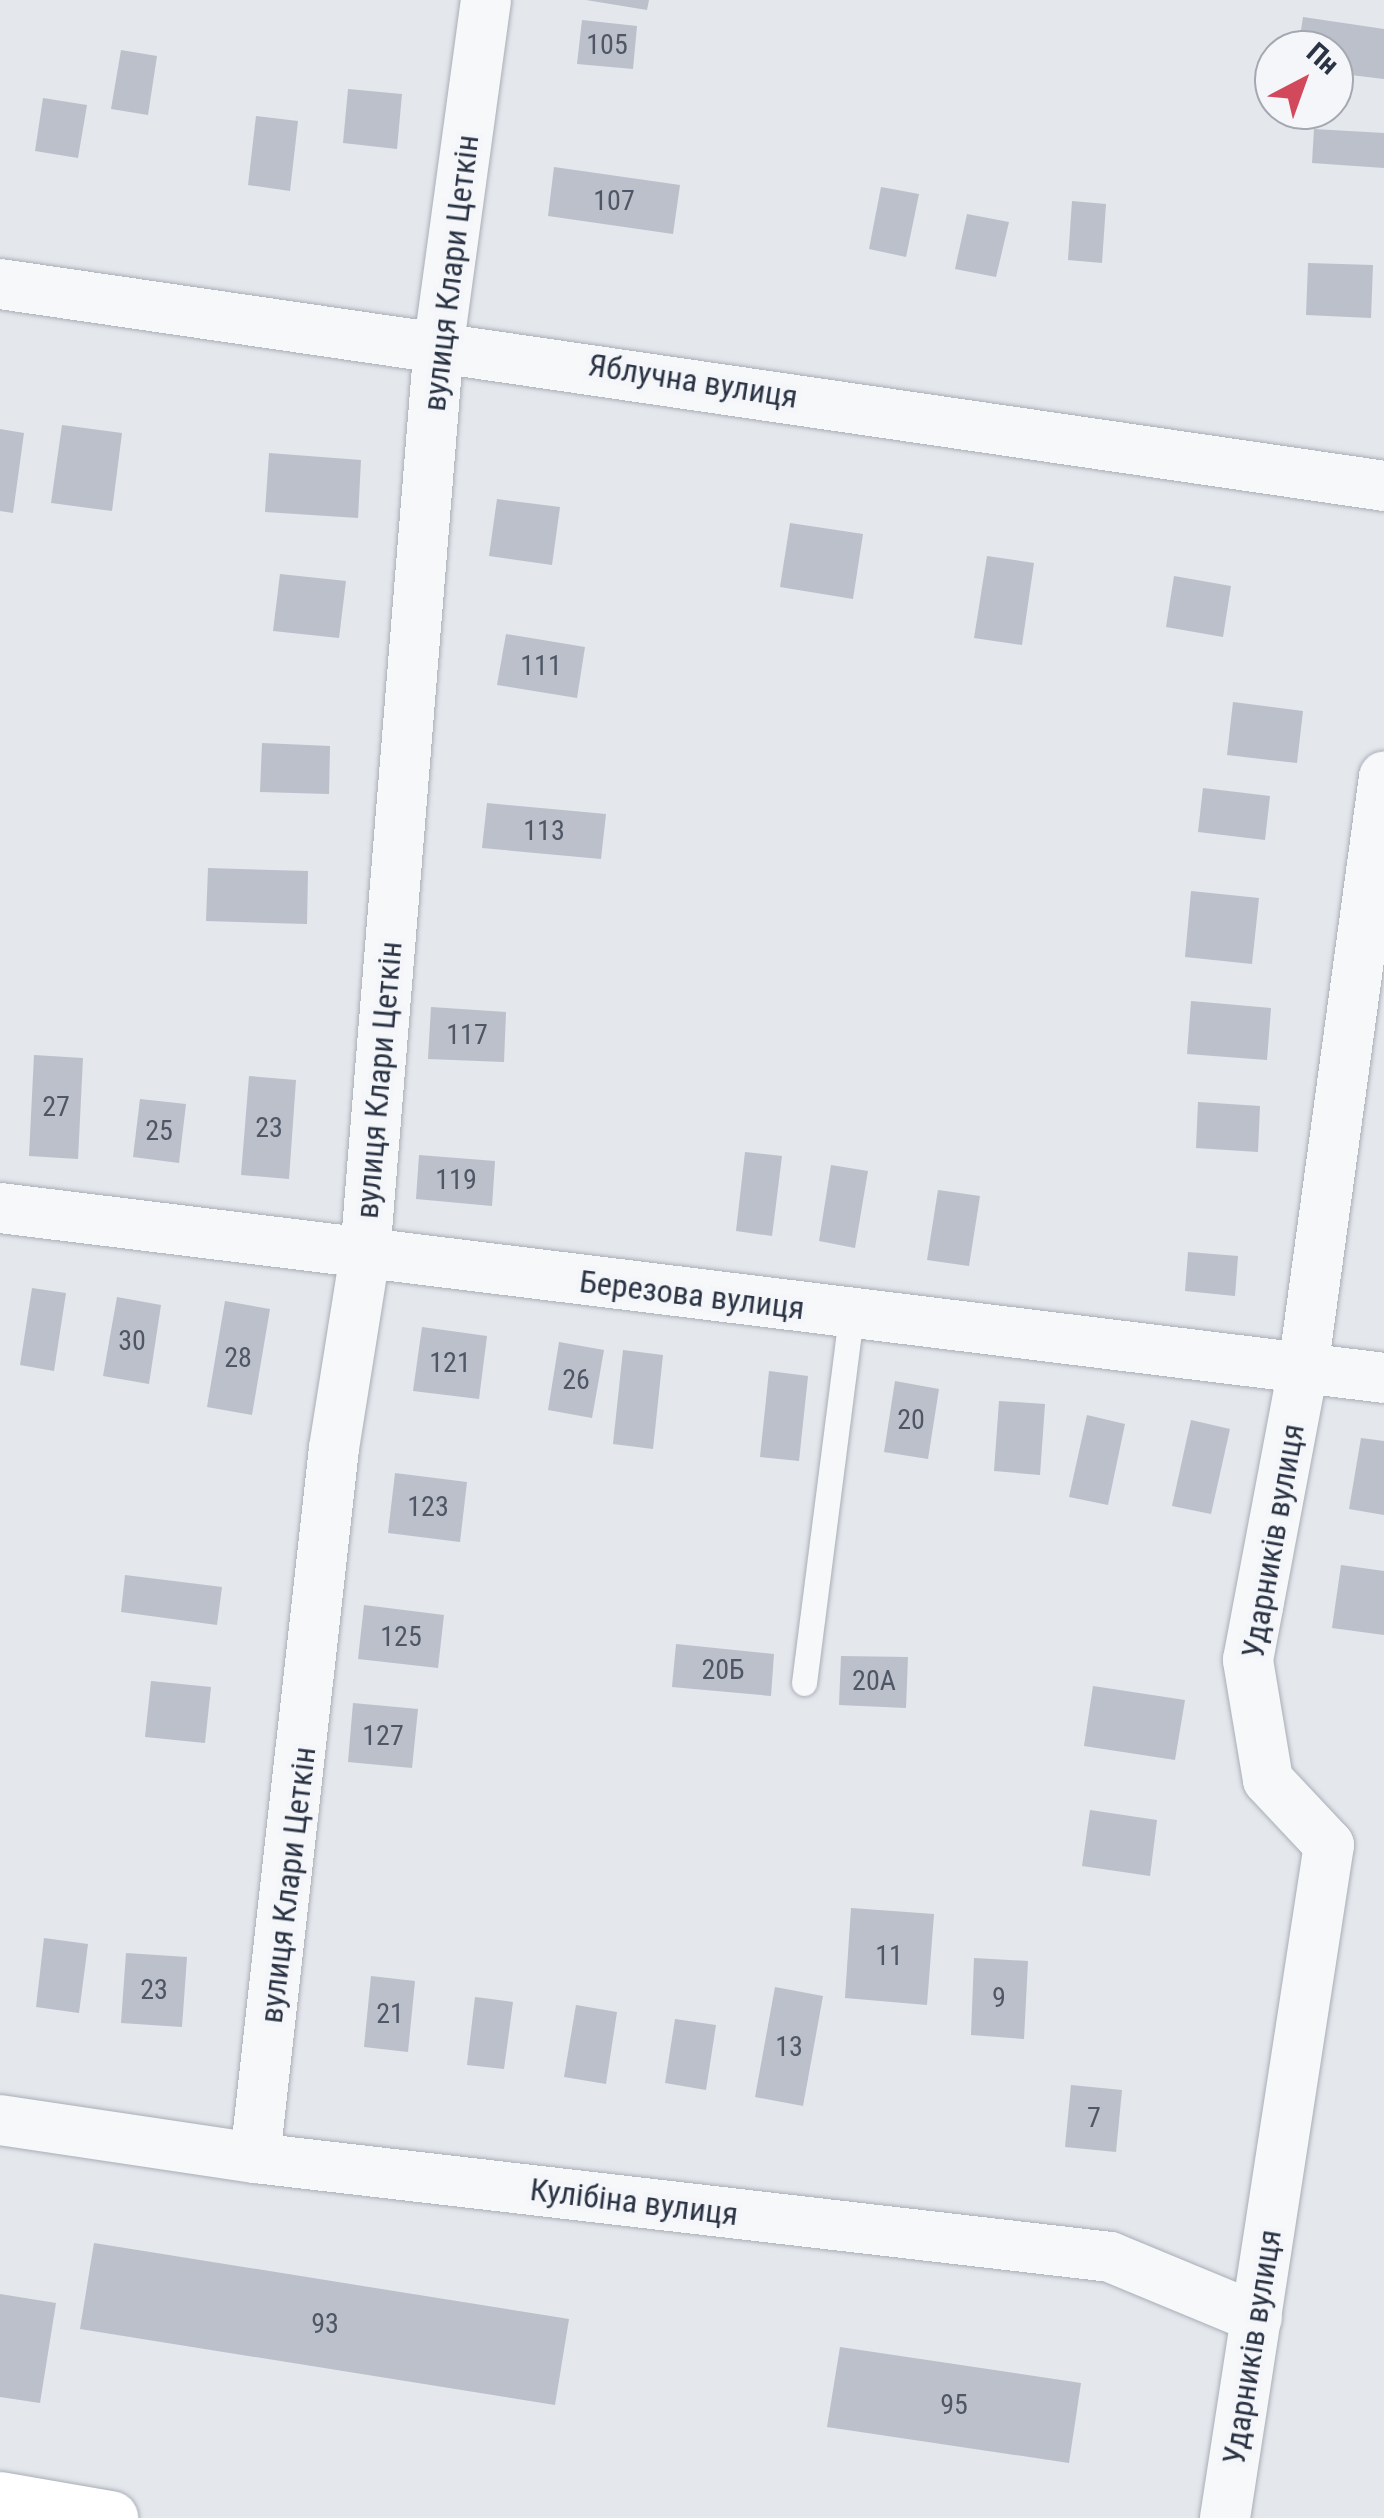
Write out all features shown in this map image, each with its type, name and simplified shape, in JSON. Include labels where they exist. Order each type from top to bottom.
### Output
[{"type":"main road","points":[[0,2499],[110,2518]]},
{"type":"street","name":"вулиця Клари Цеткін","points":[[255,2158],[334,1448],[365,1255],[438,343],[486,0]]},
{"type":"street","name":"Яблучна вулиця","points":[[0,284],[438,343],[1384,486]]},
{"type":"street","name":"Ударників вулиця","points":[[1225,2518],[1329,1845],[1268,1780],[1248,1660],[1303,1370],[1384,777]]},
{"type":"street","name":"Березова вулиця","points":[[0,1208],[1384,1378]]},
{"type":"street","name":"Кулібіна вулиця","points":[[0,2120],[255,2158],[1110,2257],[1257,2318]]},
{"type":"lane","points":[[804,1682],[851,1314]]},
{"type":"building","points":[[586,0],[649,0],[647,10]]},
{"type":"building","points":[[1303,17],[1384,29],[1384,79],[1354,75],[1354,30],[1301,30]]},
{"type":"building","points":[[582,20],[637,26],[633,69],[577,64]]},
{"type":"building","points":[[121,50],[157,56],[148,115],[111,109]]},
{"type":"building","points":[[348,89],[402,94],[397,149],[343,143]]},
{"type":"building","points":[[43,98],[87,105],[78,158],[35,151]]},
{"type":"building","points":[[256,116],[298,121],[290,191],[248,185]]},
{"type":"building","points":[[1314,130],[1384,133],[1384,168],[1312,163]]},
{"type":"building","points":[[554,167],[680,185],[673,234],[548,216]]},
{"type":"building","points":[[881,187],[919,194],[906,257],[869,249]]},
{"type":"building","points":[[1072,201],[1106,204],[1102,263],[1068,260]]},
{"type":"building","points":[[967,214],[1009,222],[996,277],[955,269]]},
{"type":"building","points":[[1308,263],[1373,265],[1371,318],[1306,315]]},
{"type":"building","points":[[62,425],[122,433],[112,511],[51,503]]},
{"type":"building","points":[[0,429],[24,433],[13,513],[0,511]]},
{"type":"building","points":[[269,453],[361,460],[358,518],[265,512]]},
{"type":"building","points":[[497,499],[560,507],[552,565],[489,556]]},
{"type":"building","points":[[790,523],[863,534],[853,599],[780,587]]},
{"type":"building","points":[[987,556],[1034,563],[1022,645],[974,638]]},
{"type":"building","points":[[280,574],[346,581],[339,638],[273,631]]},
{"type":"building","points":[[1174,576],[1231,586],[1223,637],[1166,627]]},
{"type":"building","points":[[506,634],[585,647],[577,698],[497,685]]},
{"type":"building","points":[[1233,702],[1303,711],[1297,763],[1227,755]]},
{"type":"building","points":[[262,743],[330,746],[329,794],[260,792]]},
{"type":"building","points":[[1203,788],[1270,796],[1265,840],[1198,832]]},
{"type":"building","points":[[487,803],[606,814],[601,859],[482,848]]},
{"type":"building","points":[[208,868],[308,871],[307,924],[206,921]]},
{"type":"building","points":[[1191,891],[1259,898],[1252,964],[1185,957]]},
{"type":"building","points":[[1191,1001],[1271,1008],[1267,1060],[1187,1054]]},
{"type":"building","points":[[431,1007],[506,1012],[504,1062],[428,1059]]},
{"type":"building","points":[[34,1055],[83,1058],[78,1159],[29,1156]]},
{"type":"building","points":[[249,1076],[296,1080],[289,1179],[241,1175]]},
{"type":"building","points":[[140,1099],[186,1104],[179,1163],[133,1157]]},
{"type":"building","points":[[1198,1102],[1260,1106],[1258,1152],[1196,1148]]},
{"type":"building","points":[[745,1152],[782,1156],[772,1236],[736,1231]]},
{"type":"building","points":[[419,1155],[495,1161],[492,1206],[416,1199]]},
{"type":"building","points":[[831,1165],[868,1171],[855,1248],[819,1241]]},
{"type":"building","points":[[938,1190],[980,1196],[969,1266],[927,1260]]},
{"type":"building","points":[[1188,1252],[1238,1256],[1235,1296],[1185,1291]]},
{"type":"building","points":[[32,1288],[66,1293],[54,1371],[20,1365]]},
{"type":"building","points":[[117,1297],[161,1305],[149,1384],[103,1376]]},
{"type":"building","points":[[225,1301],[270,1309],[252,1415],[207,1407]]},
{"type":"building","points":[[422,1327],[487,1336],[479,1399],[413,1391]]},
{"type":"building","points":[[559,1342],[604,1350],[592,1418],[548,1410]]},
{"type":"building","points":[[623,1350],[663,1355],[653,1449],[613,1444]]},
{"type":"building","points":[[769,1371],[808,1376],[799,1461],[760,1457]]},
{"type":"building","points":[[895,1381],[939,1389],[928,1459],[884,1452]]},
{"type":"building","points":[[999,1401],[1045,1404],[1040,1475],[994,1471]]},
{"type":"building","points":[[1087,1415],[1125,1424],[1108,1505],[1069,1497]]},
{"type":"building","points":[[1191,1420],[1230,1429],[1211,1514],[1172,1506]]},
{"type":"building","points":[[1361,1438],[1384,1441],[1384,1515],[1349,1509]]},
{"type":"building","points":[[395,1473],[467,1482],[460,1542],[388,1533]]},
{"type":"building","points":[[1341,1565],[1384,1571],[1384,1635],[1332,1628]]},
{"type":"building","points":[[125,1575],[222,1587],[217,1625],[121,1612]]},
{"type":"building","points":[[364,1605],[444,1615],[438,1668],[358,1659]]},
{"type":"building","points":[[676,1644],[774,1654],[771,1696],[672,1687]]},
{"type":"building","points":[[841,1656],[908,1657],[906,1708],[839,1705]]},
{"type":"building","points":[[151,1681],[211,1687],[205,1743],[145,1737]]},
{"type":"building","points":[[1093,1686],[1185,1700],[1175,1760],[1084,1746]]},
{"type":"building","points":[[353,1703],[418,1709],[412,1768],[348,1762]]},
{"type":"building","points":[[1090,1810],[1157,1820],[1150,1876],[1082,1866]]},
{"type":"building","points":[[851,1908],[934,1914],[927,2005],[845,1998]]},
{"type":"building","points":[[44,1938],[88,1944],[79,2013],[36,2007]]},
{"type":"building","points":[[126,1953],[187,1957],[182,2027],[121,2023]]},
{"type":"building","points":[[974,1958],[1028,1961],[1024,2039],[971,2035]]},
{"type":"building","points":[[371,1976],[415,1981],[408,2052],[364,2047]]},
{"type":"building","points":[[775,1987],[823,1996],[803,2106],[755,2097]]},
{"type":"building","points":[[475,1997],[513,2002],[504,2069],[467,2065]]},
{"type":"building","points":[[576,2005],[617,2012],[606,2084],[564,2077]]},
{"type":"building","points":[[675,2019],[716,2025],[706,2090],[665,2083]]},
{"type":"building","points":[[1071,2085],[1122,2090],[1116,2152],[1065,2147]]},
{"type":"building","points":[[94,2243],[569,2319],[555,2405],[80,2329]]},
{"type":"building","points":[[0,2294],[56,2303],[40,2403],[0,2397]]},
{"type":"building","points":[[840,2347],[1081,2383],[1069,2463],[827,2427]]}]
